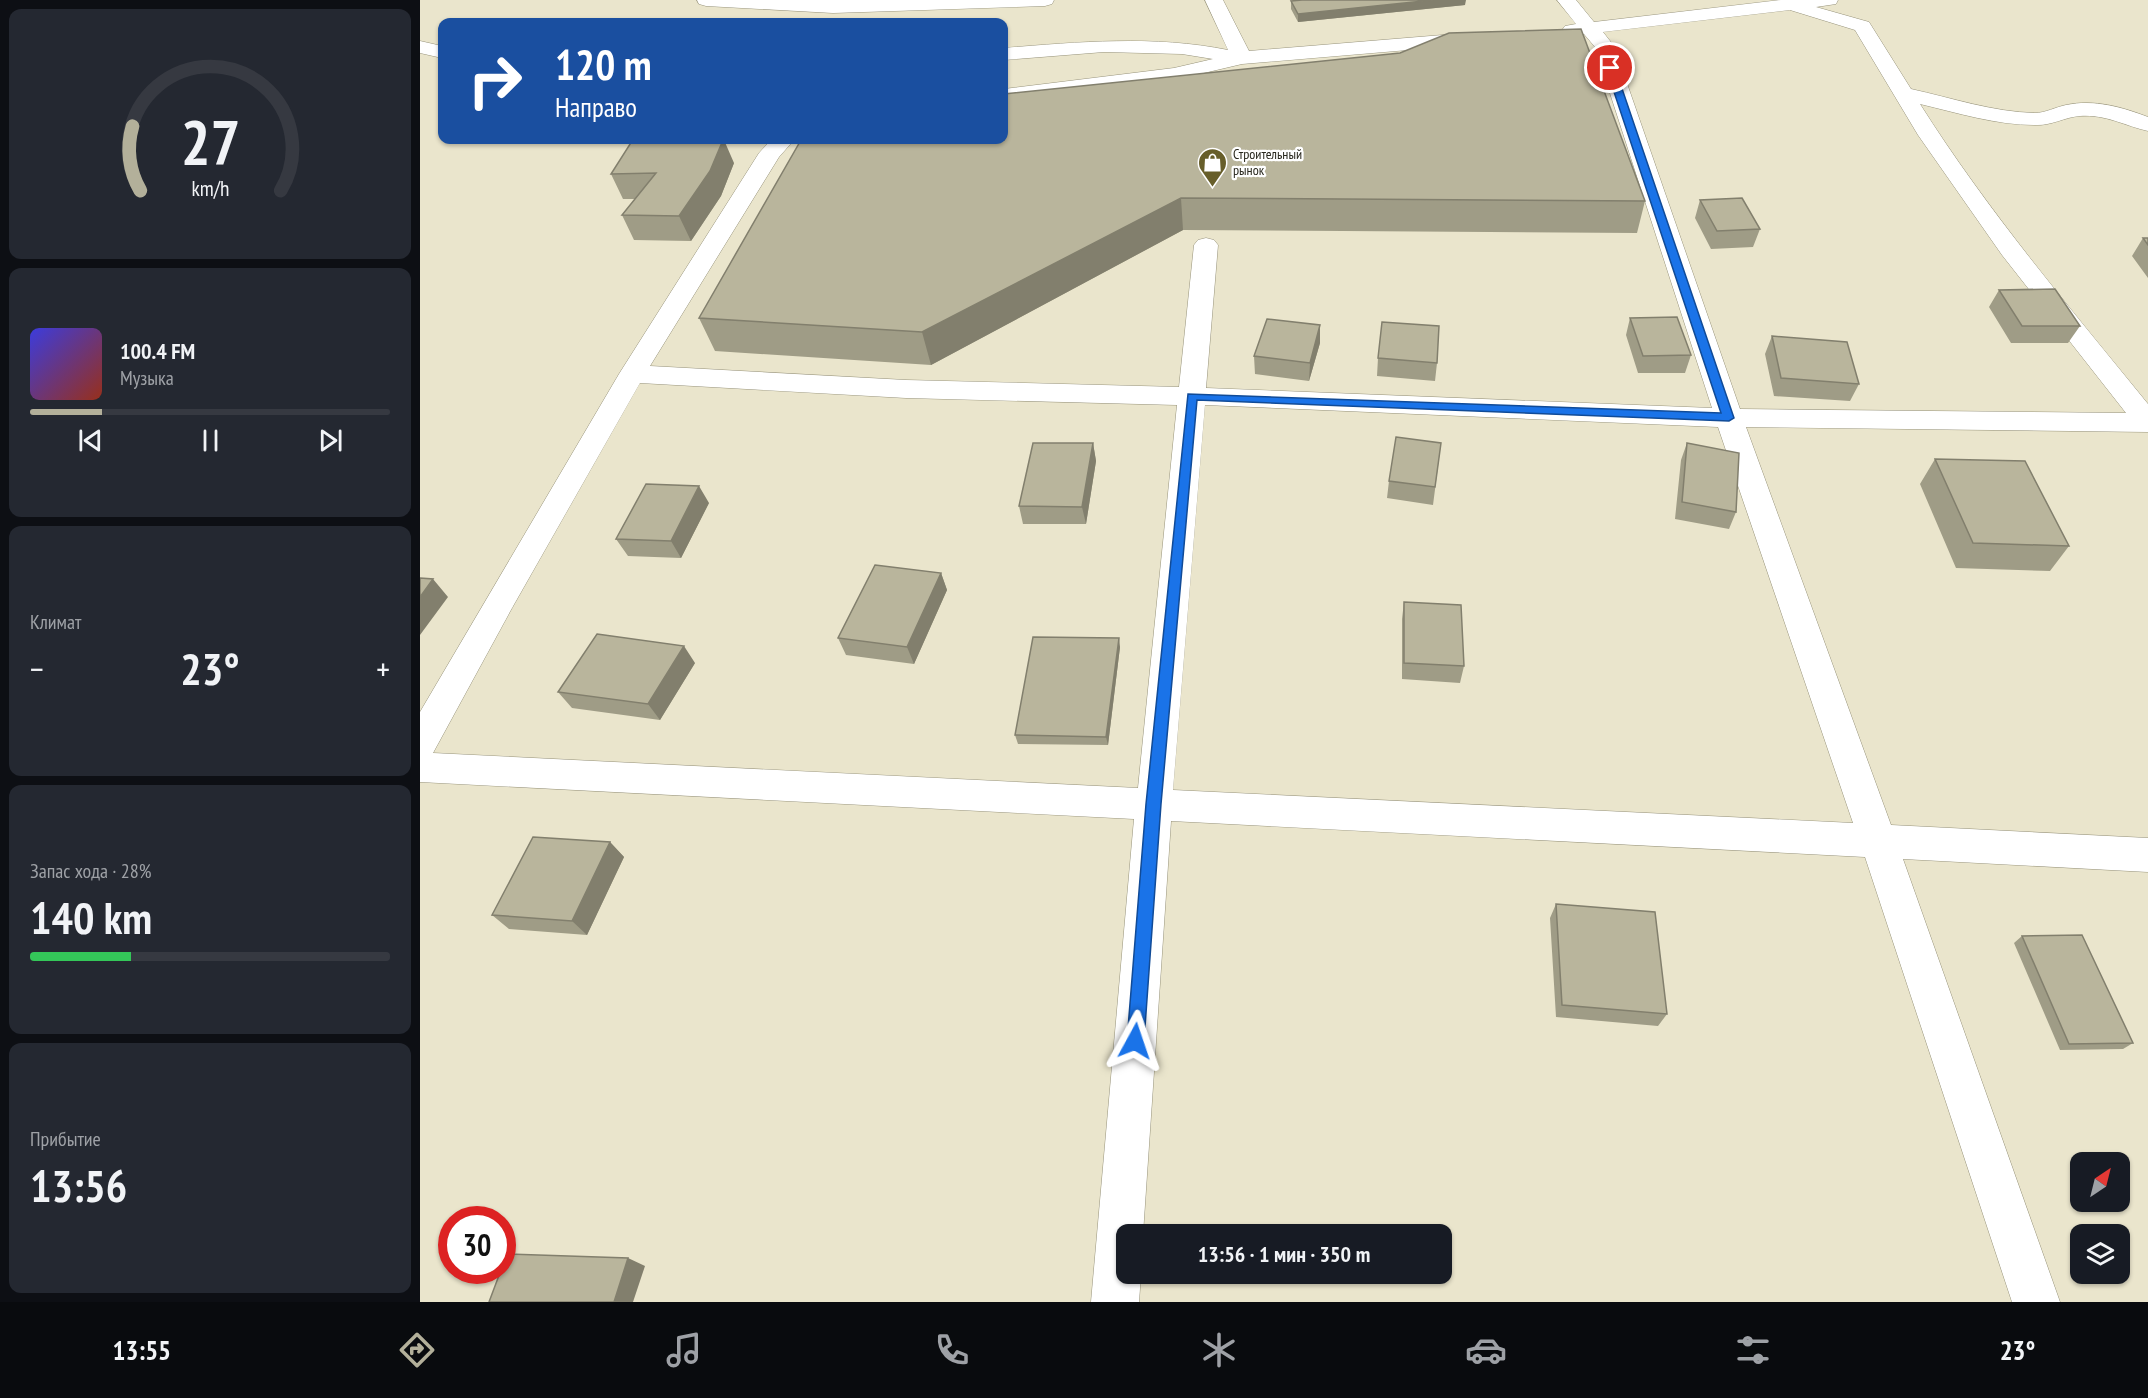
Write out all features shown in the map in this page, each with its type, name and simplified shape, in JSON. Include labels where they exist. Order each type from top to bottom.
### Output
[{"type":"street","points":[[706,0],[740,4],[864,9],[1045,0]]},
{"type":"street","points":[[1214,0],[1242,58]]},
{"type":"street","points":[[1566,0],[1604,46],[1729,418],[2037,1302]]},
{"type":"street","points":[[1554,32],[1829,0]]},
{"type":"street","points":[[1786,4],[1862,26],[1929,135],[2011,250],[2148,423]]},
{"type":"street","points":[[420,38],[438,38]]},
{"type":"street","points":[[1008,95],[1174,74],[1242,58],[1483,38]]},
{"type":"street","points":[[1008,54],[1104,46],[1182,48],[1242,58]]},
{"type":"street","points":[[420,47],[438,51]]},
{"type":"street","points":[[1904,94],[2006,116],[2039,119],[2070,110],[2096,108],[2124,115],[2148,125]]},
{"type":"street","points":[[420,744],[500,600],[632,374],[770,153],[779,144]]},
{"type":"street","points":[[1115,1302],[1154,804],[1206,245]]},
{"type":"street","points":[[632,374],[906,389],[1192,396],[1729,418],[2148,423]]},
{"type":"street","points":[[420,767],[2148,855]]},
{"type":"building","points":[[1433,0],[1298,14],[1291,1]]},
{"type":"building","name":"Строительный рынок","points":[[1581,29],[1645,201],[1181,198],[922,332],[699,318],[799,144],[1008,144],[1008,94],[1400,53],[1449,33]]},
{"type":"building","points":[[630,144],[721,144],[710,171],[679,216],[622,215],[656,173],[611,174]]},
{"type":"building","points":[[1742,198],[1760,229],[1717,231],[1700,200]]},
{"type":"building","points":[[2055,289],[2080,326],[2022,326],[1999,290]]},
{"type":"building","points":[[1677,317],[1691,355],[1643,356],[1630,318]]},
{"type":"building","points":[[1267,319],[1320,325],[1310,363],[1254,356]]},
{"type":"building","points":[[1382,322],[1439,326],[1437,363],[1378,358]]},
{"type":"building","points":[[1772,336],[1847,342],[1859,384],[1781,378]]},
{"type":"building","points":[[1396,437],[1441,443],[1435,487],[1389,481]]},
{"type":"building","points":[[1033,443],[1093,443],[1082,507],[1019,506]]},
{"type":"building","points":[[1687,443],[1739,453],[1736,512],[1682,502]]},
{"type":"building","points":[[1935,459],[2025,461],[2069,546],[1973,543]]},
{"type":"building","points":[[646,484],[699,486],[671,541],[616,539]]},
{"type":"building","points":[[875,565],[941,573],[907,647],[838,638]]},
{"type":"building","points":[[420,578],[433,579],[420,597]]},
{"type":"building","points":[[1404,602],[1461,605],[1464,666],[1404,663]]},
{"type":"building","points":[[597,634],[684,646],[648,704],[558,692]]},
{"type":"building","points":[[1033,637],[1119,638],[1106,737],[1015,735]]},
{"type":"building","points":[[533,837],[610,842],[572,921],[492,915]]},
{"type":"building","points":[[1556,904],[1655,912],[1667,1014],[1562,1005]]},
{"type":"building","points":[[2082,935],[2133,1043],[2069,1044],[2022,936]]},
{"type":"building","points":[[516,1254],[628,1258],[614,1302],[489,1302],[496,1284],[516,1284]]},
{"type":"place","name":"Строительный рынок","points":[[1212,188]]},
{"type":"route","points":[[1135,1041],[1154,804],[1192,396],[1729,418],[1610,68]]}]
